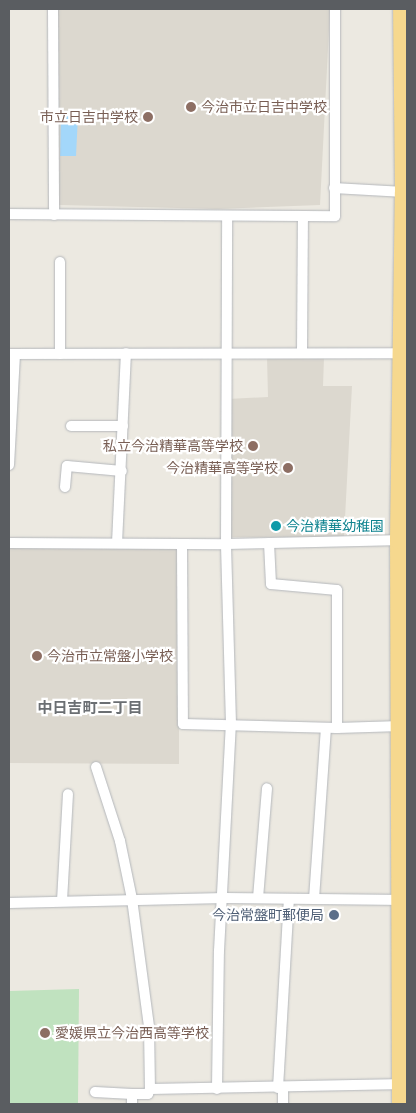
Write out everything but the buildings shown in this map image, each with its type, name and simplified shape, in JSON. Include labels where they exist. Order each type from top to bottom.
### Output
[{"type":"highway","points":[[401,1104],[404,1084],[404,900],[401,726],[405,353],[402,9]]},
{"type":"street","points":[[53,9],[54,215]]},
{"type":"street","points":[[9,214],[227,217],[335,216],[335,9]]},
{"type":"street","points":[[334,188],[404,192]]},
{"type":"street","points":[[217,1089],[219,951],[225,898],[231,724],[226,544],[225,352],[227,217]]},
{"type":"street","points":[[302,352],[303,217]]},
{"type":"street","points":[[60,262],[60,354]]},
{"type":"street","points":[[117,543],[122,471],[126,353]]},
{"type":"street","points":[[9,464],[12,354],[405,353]]},
{"type":"street","points":[[71,426],[123,426]]},
{"type":"street","points":[[65,487],[68,466],[122,471]]},
{"type":"street","points":[[9,542],[226,544],[403,540]]},
{"type":"street","points":[[269,543],[271,584],[338,590],[331,728],[314,899]]},
{"type":"street","points":[[182,544],[183,724],[331,728],[401,726]]},
{"type":"street","points":[[95,1092],[132,1099],[148,1094],[150,1089],[149,1027],[132,899],[120,841],[96,767]]},
{"type":"street","points":[[258,898],[267,788]]},
{"type":"street","points":[[62,901],[68,794]]},
{"type":"street","points":[[9,903],[225,898],[404,900]]},
{"type":"street","points":[[283,1104],[281,1088],[288,899]]},
{"type":"street","points":[[150,1089],[281,1088],[404,1084]]},
{"type":"shaded area","name":"今治市立日吉中学校","points":[[55,9],[330,9],[320,205],[217,209],[59,205]]},
{"type":"shaded area","name":"今治精華高等学校","points":[[267,357],[324,358],[323,386],[352,386],[344,537],[229,537],[228,399],[268,397]]},
{"type":"shaded area","points":[[9,548],[179,549],[179,764],[9,763]]},
{"type":"green space","name":"愛媛県立今治西高等学校","points":[[79,989],[78,1104],[9,1104],[9,991]]},
{"type":"water","points":[[78,115],[76,156],[60,156],[61,116]]},
{"type":"place","name":"今治市立日吉中学校","points":[[191,107]]},
{"type":"place","name":"市立日吉中学校","points":[[148,117]]},
{"type":"place","name":"私立今治精華高等学校","points":[[253,446]]},
{"type":"place","name":"今治精華高等学校","points":[[288,468]]},
{"type":"place","name":"今治精華幼稚園","points":[[276,526]]},
{"type":"place","name":"今治市立常盤小学校","points":[[37,656]]},
{"type":"place","name":"今治常盤町郵便局","points":[[334,915]]},
{"type":"place","name":"愛媛県立今治西高等学校","points":[[45,1033]]},
{"type":"district","name":"中日吉町二丁目","points":[[90,709]]}]
